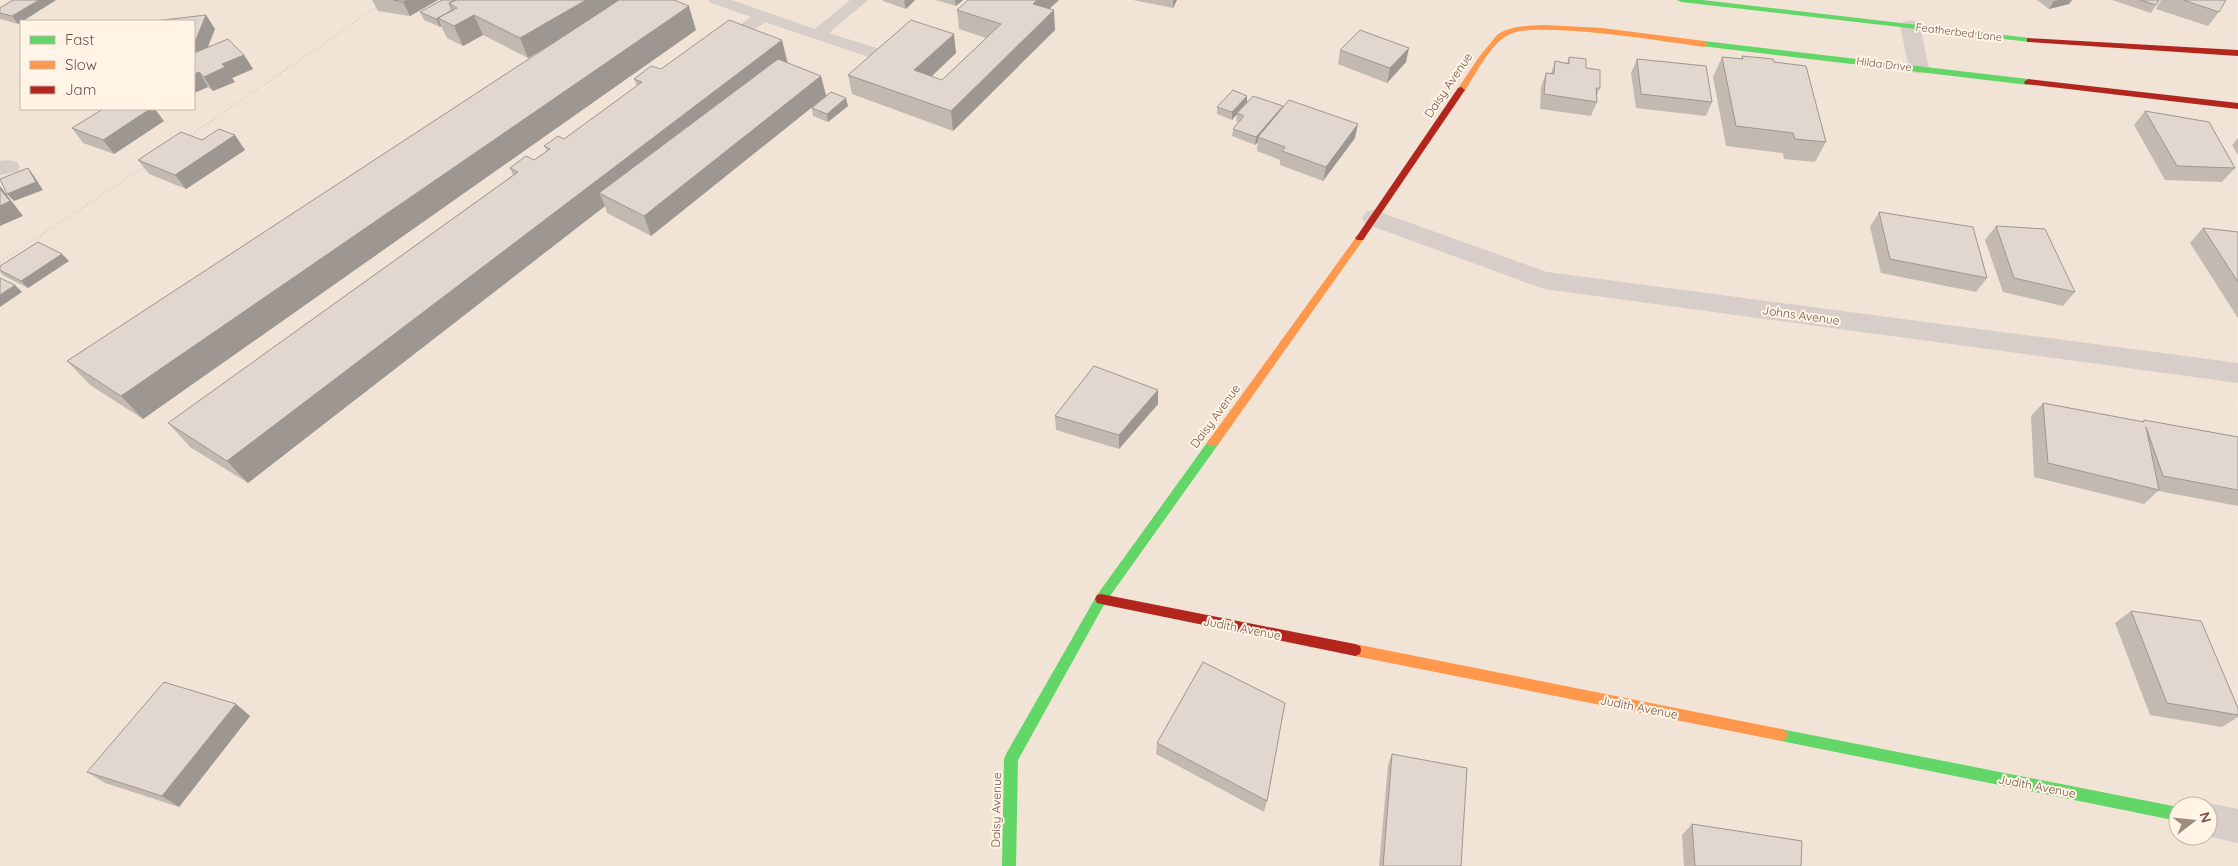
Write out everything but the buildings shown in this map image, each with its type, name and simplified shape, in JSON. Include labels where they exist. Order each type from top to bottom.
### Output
[{"type":"street","name":"Featherbed Lane","points":[[1681,0],[2021,39],[2238,52]]},
{"type":"street","points":[[1910,26],[1919,68]]},
{"type":"street","name":"Hilda Drive","points":[[1529,28],[1570,28],[2238,106]]},
{"type":"street","name":"Daisy Avenue","points":[[1009,866],[1011,759],[1101,599],[1374,218],[1487,52],[1504,33],[1529,28]]},
{"type":"street","name":"Johns Avenue","points":[[1374,218],[1544,280],[2238,373]]},
{"type":"street","name":"Judith Avenue","points":[[1101,599],[2168,812]]},
{"type":"street","points":[[2218,822],[2238,826]]},
{"type":"lane","points":[[717,0],[816,36],[880,55]]},
{"type":"lane","points":[[816,36],[860,0]]},
{"type":"lane","points":[[705,56],[762,17]]},
{"type":"path","points":[[184,139],[378,6]]},
{"type":"path","points":[[0,262],[152,162]]},
{"type":"shaded area","points":[[0,0],[2237,0],[2238,866],[0,866]]},
{"type":"traffic: fast","points":[[1681,0],[2030,40]]},
{"type":"traffic: fast","points":[[1704,44],[2028,82]]},
{"type":"traffic: fast","points":[[1009,866],[1011,759],[1101,599],[1213,443]]},
{"type":"traffic: fast","points":[[1781,735],[2168,812]]},
{"type":"traffic: slow","points":[[1461,90],[1494,42],[1505,33],[1522,29],[1545,27],[1572,28],[1704,44]]},
{"type":"traffic: slow","points":[[1213,443],[1360,238]]},
{"type":"traffic: slow","points":[[1355,650],[1781,735]]},
{"type":"traffic: jam","points":[[2030,40],[2238,53]]},
{"type":"traffic: jam","points":[[2028,82],[2238,106]]},
{"type":"traffic: jam","points":[[1360,238],[1461,90]]},
{"type":"traffic: jam","points":[[1101,599],[1355,650]]}]
